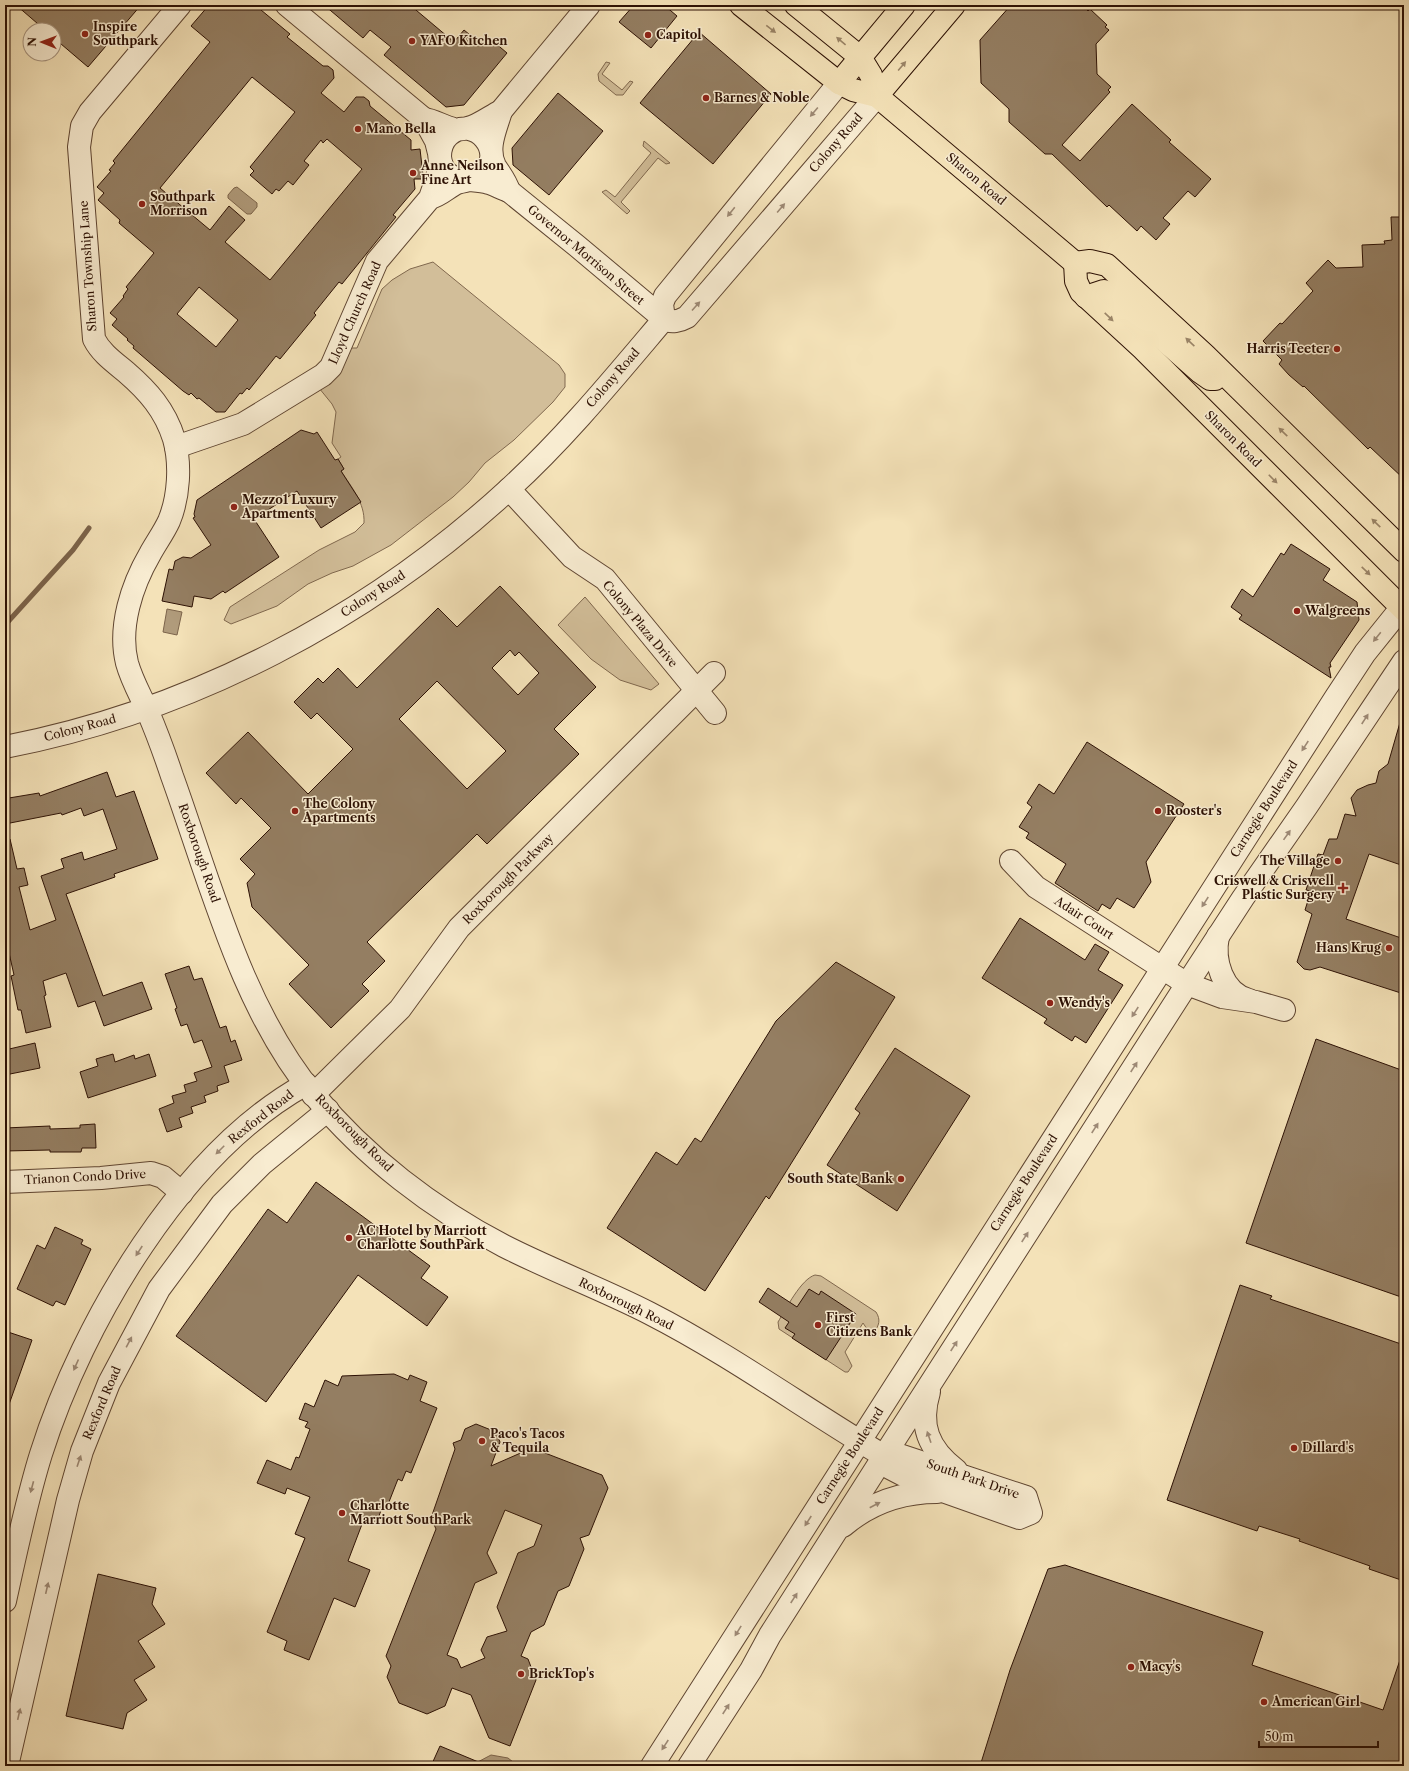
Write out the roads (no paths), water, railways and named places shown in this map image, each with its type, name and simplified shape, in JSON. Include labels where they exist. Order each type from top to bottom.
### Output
[{"type":"main road","name":"Sharon Road","points":[[740,5],[839,82],[853,90],[877,96],[1075,263],[1077,284],[1086,297],[1148,355],[1403,607]]},
{"type":"main road","points":[[796,5],[860,58],[871,76],[877,96]]},
{"type":"main road","points":[[839,82],[904,5]]},
{"type":"main road","name":"Colony Road","points":[[877,96],[954,5]]},
{"type":"main road","points":[[1075,263],[1090,261],[1107,265],[1164,316],[1404,551]]},
{"type":"main road","points":[[1086,297],[1104,291],[1112,294],[1210,379],[1229,379]]},
{"type":"street","name":"Sharon Township Lane","points":[[146,708],[132,678],[125,652],[124,635],[136,584],[148,556],[168,524],[172,514],[178,484],[176,447],[168,425],[150,394],[100,350],[94,339],[79,139],[82,126],[90,112],[180,5]]},
{"type":"street","name":"Governor Morrison Street","points":[[287,5],[424,119],[453,129],[471,129],[480,132],[489,142],[496,166],[509,191]]},
{"type":"street","points":[[440,158],[444,141],[453,132],[478,124],[501,111],[589,5]]},
{"type":"street","points":[[664,319],[662,304],[665,296],[839,82]]},
{"type":"street","name":"Colony Road","points":[[5,747],[79,730],[146,708],[239,670],[324,625],[386,587],[416,565],[509,489],[606,389],[664,319],[675,321],[687,317],[877,96]]},
{"type":"street","points":[[468,180],[477,178],[485,172],[491,161],[494,133],[501,111]]},
{"type":"street","name":"Governor Morrison Street","points":[[424,119],[436,141],[443,166],[451,176],[484,182],[509,191],[664,319]]},
{"type":"street","name":"Lloyd Church Road","points":[[176,447],[243,424],[328,371],[338,355],[377,261],[430,198],[437,178],[440,158]]},
{"type":"street","name":"Lloyd Church Road","points":[[430,198],[456,184],[468,180]]},
{"type":"street","name":"Colony Plaza Drive","points":[[509,489],[572,557],[605,579],[695,691],[715,713]]},
{"type":"street","name":"Carnegie Boulevard","points":[[652,1766],[1356,666],[1403,607]]},
{"type":"street","points":[[689,1766],[751,1670],[770,1635],[933,1379],[1218,936],[1404,661]]},
{"type":"street","name":"Roxborough Parkway","points":[[316,1096],[400,1009],[459,928],[714,672]]},
{"type":"street","name":"Roxborough Road","points":[[146,708],[164,752],[246,982],[286,1055],[316,1096],[377,1159],[407,1184],[459,1220],[504,1246],[642,1310],[712,1348],[884,1456]]},
{"type":"street","name":"Adair Court","points":[[1011,861],[1036,887],[1162,969]]},
{"type":"street","points":[[1218,936],[1216,952],[1217,963],[1228,986],[1240,998],[1284,1010]]},
{"type":"street","points":[[1162,969],[1187,984],[1222,997],[1256,1002]]},
{"type":"street","name":"Rexford Road","points":[[5,1601],[41,1454],[76,1365],[96,1324],[125,1272],[140,1249],[182,1193],[234,1137],[280,1100],[316,1096]]},
{"type":"street","name":"Rexford Road","points":[[7,1766],[68,1500],[92,1425],[114,1371],[159,1289],[222,1204],[262,1164],[316,1096]]},
{"type":"street","name":"Trianon Condo Drive","points":[[5,1182],[106,1178],[151,1173],[162,1177],[182,1193]]},
{"type":"street","points":[[933,1379],[928,1393],[925,1411],[929,1438],[940,1456],[964,1475]]},
{"type":"street","name":"South Park Drive","points":[[898,1453],[964,1475],[1026,1497],[1031,1513],[1019,1518],[917,1482],[895,1471],[888,1465],[884,1456],[898,1453]]},
{"type":"street","points":[[833,1536],[848,1521],[882,1502],[912,1493],[947,1493]]},
{"type":"waterway","points":[[5,625],[73,550],[89,528]]},
{"type":"place","name":"Inspire Southpark","points":[[85,34]]},
{"type":"place","name":"Capitol","points":[[648,35]]},
{"type":"place","name":"YAFO Kitchen","points":[[412,41]]},
{"type":"place","name":"Barnes & Noble","points":[[706,98]]},
{"type":"place","name":"Mano Bella","points":[[358,129]]},
{"type":"place","name":"Anne Neilson Fine Art","points":[[413,173]]},
{"type":"place","name":"Southpark Morrison","points":[[142,204]]},
{"type":"place","name":"Harris Teeter","points":[[1337,349]]},
{"type":"place","name":"Mezzo1 Luxury Apartments","points":[[234,507]]},
{"type":"place","name":"Walgreens","points":[[1297,611]]},
{"type":"place","name":"The Colony Apartments","points":[[295,811]]},
{"type":"place","name":"Rooster's","points":[[1158,811]]},
{"type":"place","name":"The Village","points":[[1338,861]]},
{"type":"place","name":"Criswell & Criswell Plastic Surgery","points":[[1343,888]]},
{"type":"place","name":"Hans Krug","points":[[1389,948]]},
{"type":"place","name":"Wendy's","points":[[1050,1003]]},
{"type":"place","name":"South State Bank","points":[[901,1179]]},
{"type":"place","name":"AC Hotel by Marriott Charlotte SouthPark","points":[[349,1238]]},
{"type":"place","name":"First Citizens Bank","points":[[818,1325]]},
{"type":"place","name":"Paco's Tacos & Tequila","points":[[482,1441]]},
{"type":"place","name":"Dillard's","points":[[1294,1448]]},
{"type":"place","name":"Charlotte Marriott SouthPark","points":[[342,1513]]},
{"type":"place","name":"Macy's","points":[[1131,1667]]},
{"type":"place","name":"BrickTop's","points":[[521,1674]]},
{"type":"place","name":"American Girl","points":[[1264,1702]]}]
